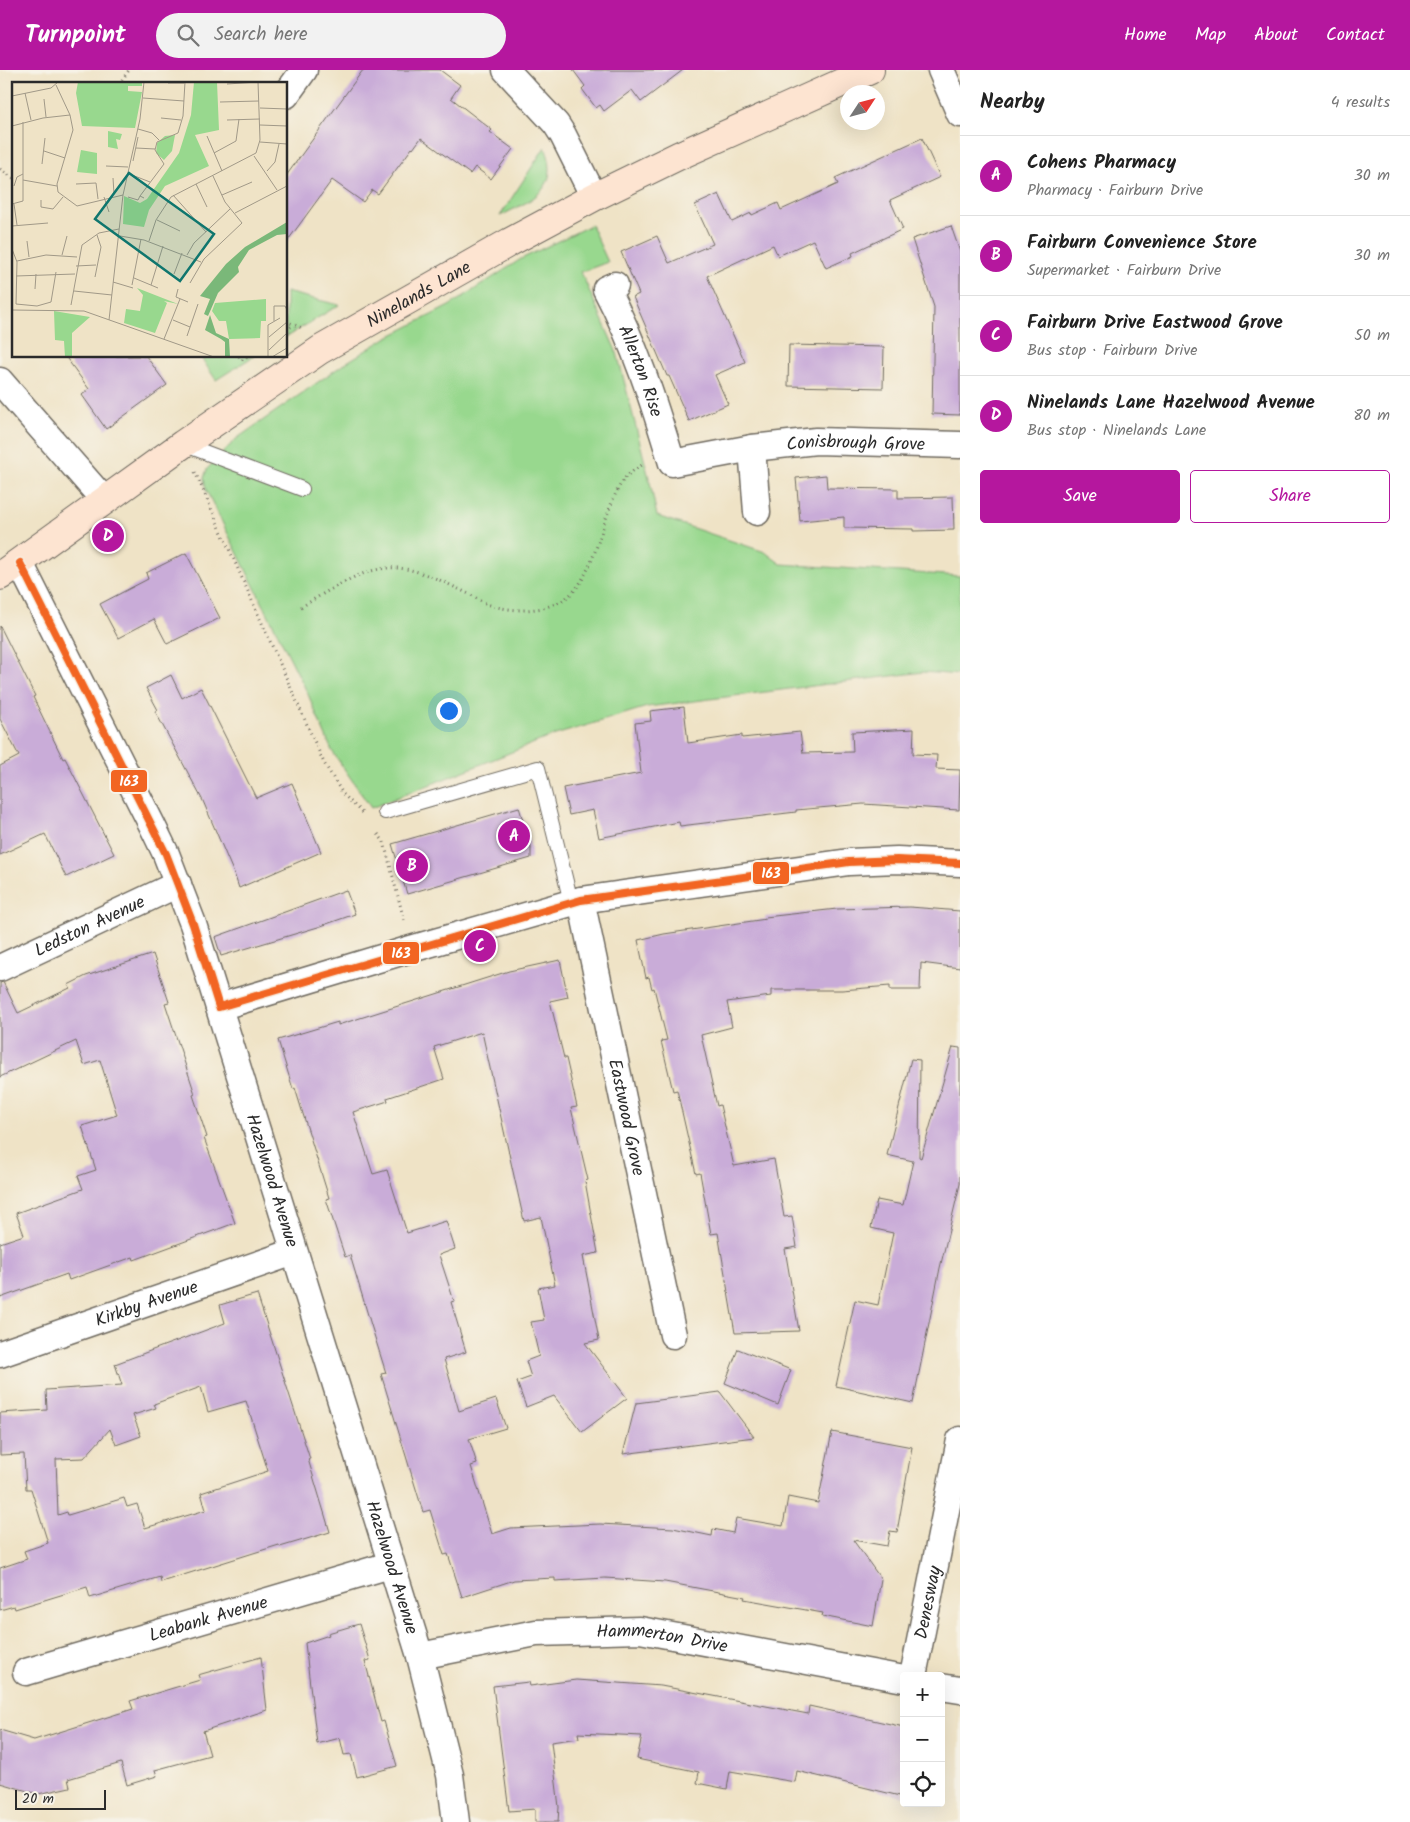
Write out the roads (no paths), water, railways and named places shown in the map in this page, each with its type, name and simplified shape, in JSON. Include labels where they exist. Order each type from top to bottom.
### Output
[{"type":"street","points":[[288,92],[304,70]]},
{"type":"street","name":"Ninelands Lane","points":[[10,569],[183,444],[320,350],[510,242],[594,197],[678,156],[870,70]]},
{"type":"street","points":[[941,70],[960,114]]},
{"type":"street","points":[[510,71],[556,124],[594,197]]},
{"type":"street","name":"Allerton Rise","points":[[615,285],[606,288],[621,318],[645,377],[670,457]]},
{"type":"street","points":[[0,381],[104,500]]},
{"type":"street","name":"Conisbrough Grove","points":[[670,457],[816,441],[960,445]]},
{"type":"street","points":[[752,448],[757,512]]},
{"type":"street","name":"Hazelwood Avenue","points":[[10,569],[152,824],[178,884],[219,1007],[390,1565],[420,1656],[450,1775],[456,1822]]},
{"type":"street","points":[[219,1007],[576,901],[848,862],[897,860],[960,863]]},
{"type":"street","name":"Ledston Avenue","points":[[0,968],[178,884]]},
{"type":"street","name":"Eastwood Grove","points":[[576,901],[672,1335]]},
{"type":"street","name":"Kirkby Avenue","points":[[0,1354],[294,1252]]},
{"type":"street","name":"Denesway","points":[[914,1672],[960,1440]]},
{"type":"street","name":"Leabank Avenue","points":[[26,1672],[390,1565]]},
{"type":"street","name":"Hammerton Drive","points":[[420,1656],[536,1632],[640,1630],[900,1678]]},
{"type":"street","points":[[945,1688],[960,1690]]},
{"type":"lane","points":[[183,444],[302,489]]},
{"type":"lane","points":[[385,812],[538,768],[576,901]]},
{"type":"place","name":"Ninelands Lane Hazelwood Avenue","points":[[108,536]]},
{"type":"place","name":"Cohens Pharmacy","points":[[514,836]]},
{"type":"place","name":"Fairburn Convenience Store","points":[[412,866]]},
{"type":"place","name":"Fairburn Drive Eastwood Grove","points":[[480,946]]}]
